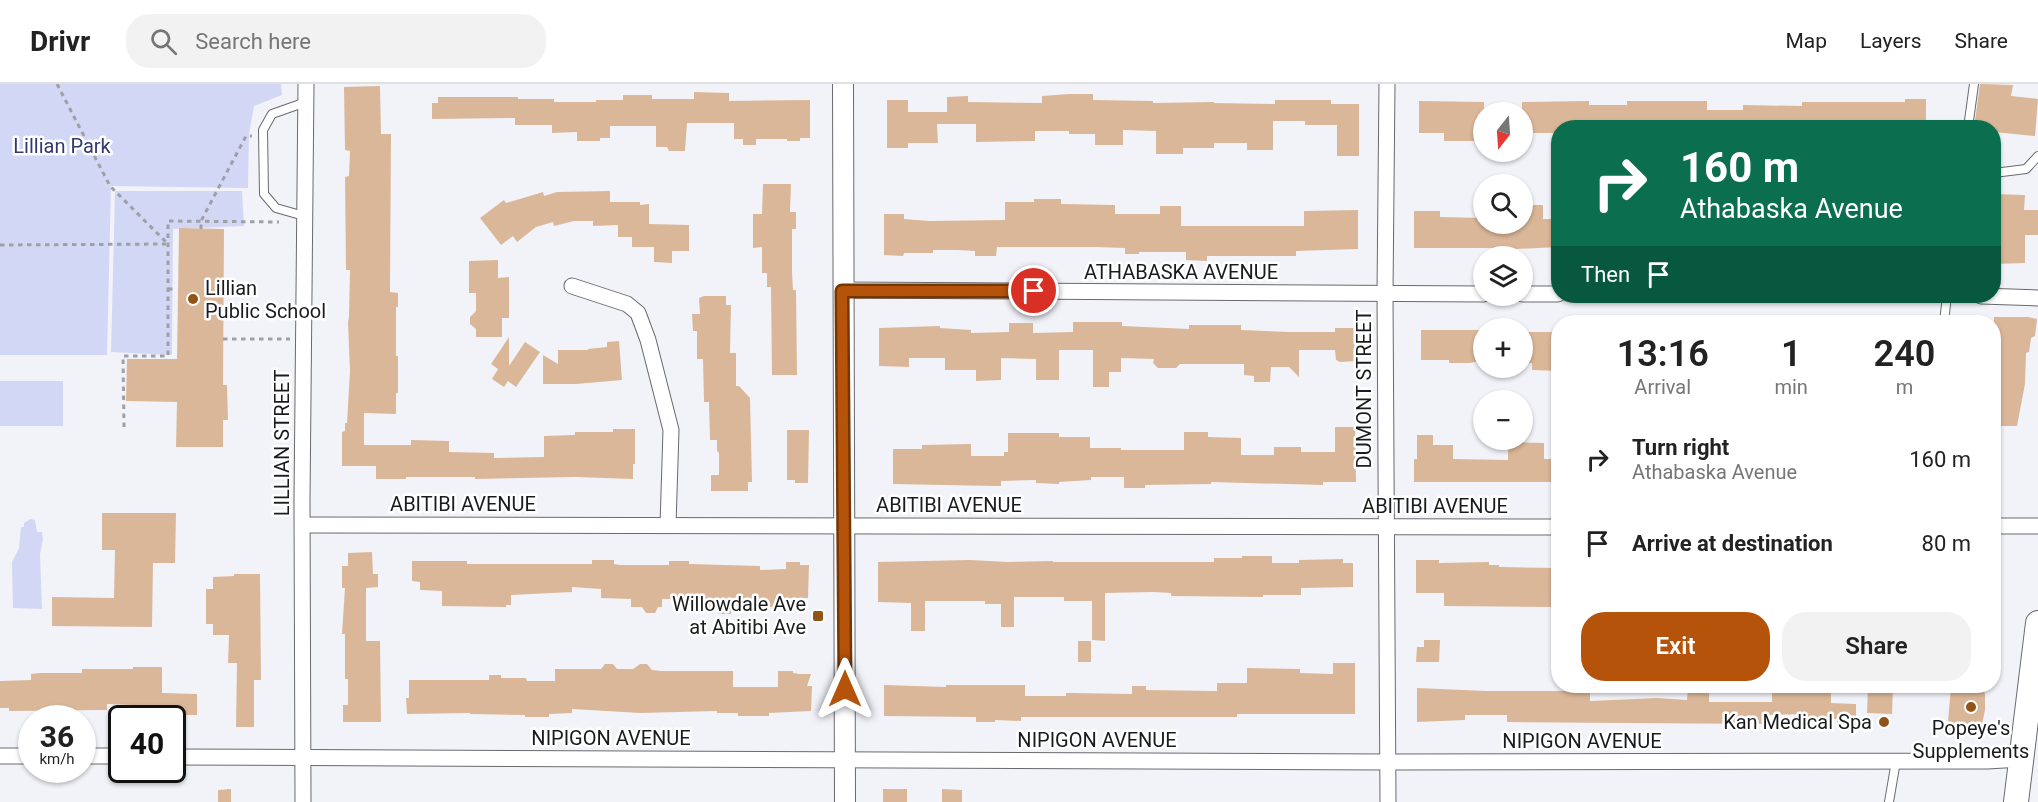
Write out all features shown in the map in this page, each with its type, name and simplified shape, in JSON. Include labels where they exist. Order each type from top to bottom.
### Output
[{"type":"main road","points":[[2016,802],[2020,759],[2032,721],[2038,623]]},
{"type":"street","name":"LILLIAN STREET","points":[[303,802],[303,339],[306,84]]},
{"type":"street","points":[[843,84],[844,802]]},
{"type":"street","name":"DUMONT STREET","points":[[1387,84],[1385,294],[1388,802]]},
{"type":"street","points":[[572,286],[627,304],[638,313],[648,340],[670,430],[668,525]]},
{"type":"street","name":"ATHABASKA AVENUE","points":[[842,291],[1473,294]]},
{"type":"street","points":[[1533,294],[1551,294]]},
{"type":"street","points":[[2001,297],[2038,298]]},
{"type":"street","name":"ABITIBI AVENUE","points":[[303,525],[1551,527]]},
{"type":"street","points":[[2001,526],[2038,526]]},
{"type":"street","points":[[0,756],[18,756]]},
{"type":"street","name":"NIPIGON AVENUE","points":[[186,757],[1389,762],[1987,761],[2020,759]]},
{"type":"lane","points":[[1969,120],[1974,84]]},
{"type":"lane","points":[[304,216],[276,208],[264,194],[263,130],[272,114],[307,102]]},
{"type":"lane","points":[[2001,171],[2026,169],[2038,156]]},
{"type":"lane","points":[[1888,802],[1896,761]]},
{"type":"path","points":[[57,84],[111,186],[168,244]]},
{"type":"path","points":[[201,229],[201,221],[246,136],[252,136]]},
{"type":"path","points":[[124,427],[123,356],[168,356],[168,221],[284,222]]},
{"type":"path","points":[[0,245],[168,244]]},
{"type":"path","points":[[168,289],[175,289]]},
{"type":"path","points":[[223,339],[303,339]]},
{"type":"green space","name":"Lillian Park","points":[[0,84],[281,84],[282,95],[254,106],[249,134],[248,188],[111,186],[107,355],[0,355]]},
{"type":"green space","points":[[115,191],[242,191],[244,226],[173,229],[172,355],[111,352]]},
{"type":"green space","points":[[0,381],[63,381],[63,426],[0,426]]},
{"type":"green space","points":[[30,519],[35,520],[37,532],[42,532],[40,554],[42,609],[13,608],[12,562],[19,548],[21,527],[24,527],[24,523]]},
{"type":"building","points":[[1980,84],[2013,85],[2011,96],[2038,99],[2035,136],[2001,133],[2001,120],[1975,120]]},
{"type":"building","points":[[380,86],[381,134],[391,134],[390,292],[398,293],[396,356],[398,356],[398,393],[396,393],[396,414],[364,413],[364,445],[411,445],[411,440],[449,441],[449,452],[494,453],[494,458],[544,457],[544,436],[635,429],[633,479],[406,477],[406,479],[376,479],[376,466],[342,466],[342,432],[345,431],[345,423],[347,423],[350,371],[348,323],[350,270],[346,270],[345,177],[349,176],[350,151],[345,150],[344,87]]},
{"type":"building","points":[[694,92],[729,93],[729,101],[810,100],[810,138],[800,138],[800,141],[756,139],[756,145],[743,145],[743,139],[734,139],[734,123],[687,123],[685,151],[669,151],[667,147],[656,147],[656,126],[610,126],[610,138],[600,138],[600,141],[577,141],[577,132],[552,133],[552,125],[515,125],[515,118],[432,119],[432,103],[438,103],[438,97],[518,97],[518,99],[554,99],[554,102],[596,102],[596,100],[623,100],[623,95],[652,95],[652,99],[694,99]]},
{"type":"building","points":[[1093,94],[1093,100],[1153,101],[1153,103],[1275,104],[1275,100],[1331,100],[1331,104],[1359,104],[1359,156],[1337,156],[1337,125],[1305,125],[1305,121],[1273,121],[1273,150],[1247,150],[1247,143],[1214,143],[1214,148],[1183,148],[1183,154],[1156,154],[1156,131],[1123,130],[1123,145],[1095,145],[1095,134],[1069,134],[1069,131],[1035,131],[1035,141],[976,142],[976,124],[937,124],[938,143],[908,143],[908,148],[887,148],[887,100],[908,100],[908,112],[947,112],[947,97],[968,96],[968,102],[1042,103],[1042,96]]},
{"type":"building","points":[[1905,99],[1926,99],[1926,120],[1551,120],[1551,133],[1533,133],[1533,102],[1522,102],[1589,101],[1589,105],[1627,105],[1627,101],[1707,101],[1707,110],[1743,110],[1743,105],[1802,106],[1802,102],[1905,102]]},
{"type":"building","points":[[1419,101],[1484,102],[1473,102],[1473,141],[1444,141],[1444,133],[1419,133]]},
{"type":"building","points":[[763,184],[791,184],[790,212],[796,212],[796,229],[792,229],[792,272],[793,290],[796,290],[797,375],[772,375],[771,287],[767,287],[767,273],[762,273],[762,247],[753,248],[753,214],[762,214]]},
{"type":"building","points":[[610,191],[610,202],[649,204],[649,224],[689,225],[689,251],[672,251],[672,263],[654,262],[654,247],[632,247],[632,237],[618,237],[618,225],[593,226],[593,221],[574,221],[554,226],[553,222],[536,227],[517,242],[513,236],[501,245],[480,218],[504,200],[506,203],[543,192],[544,196],[557,192]]},
{"type":"building","points":[[2001,194],[2025,195],[2024,210],[2038,210],[2038,235],[2025,235],[2025,263],[2001,264]]},
{"type":"building","points":[[1034,199],[1061,199],[1061,204],[1115,205],[1115,214],[1160,214],[1160,206],[1181,206],[1181,226],[1304,226],[1304,211],[1358,210],[1358,249],[1296,251],[1296,256],[1207,256],[1207,261],[1186,260],[1186,252],[1125,254],[1125,248],[1095,247],[997,247],[996,256],[975,256],[975,251],[957,250],[904,253],[903,256],[884,255],[884,214],[904,214],[904,219],[929,221],[1005,220],[1005,202],[1034,202]]},
{"type":"building","points":[[1533,205],[1543,205],[1543,219],[1551,219],[1551,247],[1414,248],[1414,211],[1440,211],[1440,217],[1473,218],[1473,234],[1533,234]]},
{"type":"building","points":[[179,228],[224,229],[223,385],[227,385],[228,420],[223,420],[223,447],[176,447],[177,402],[126,401],[127,359],[177,359]]},
{"type":"building","points":[[498,260],[498,278],[509,277],[509,318],[502,318],[502,337],[476,337],[476,329],[470,324],[470,317],[476,311],[476,293],[469,293],[469,261]]},
{"type":"building","points":[[726,296],[726,305],[731,305],[730,353],[736,353],[736,386],[739,386],[750,398],[752,482],[748,482],[748,491],[711,491],[711,475],[719,475],[719,453],[717,440],[710,440],[709,402],[704,402],[703,359],[697,359],[697,331],[693,331],[692,314],[700,314],[699,298]]},
{"type":"building","points":[[2001,317],[2037,319],[2035,336],[2031,338],[2029,352],[2026,353],[2025,384],[2017,426],[2001,426]]},
{"type":"building","points":[[1073,322],[1122,322],[1122,326],[1189,329],[1189,325],[1241,325],[1241,330],[1289,332],[1335,332],[1335,328],[1358,328],[1358,352],[1356,352],[1356,361],[1340,362],[1336,360],[1335,350],[1299,350],[1299,377],[1289,367],[1271,367],[1270,382],[1254,382],[1254,376],[1244,375],[1244,364],[1180,364],[1176,368],[1158,368],[1153,363],[1154,359],[1121,358],[1121,372],[1109,372],[1109,387],[1093,387],[1093,350],[1059,350],[1059,380],[1036,380],[1036,359],[1001,358],[1001,380],[976,381],[976,370],[945,370],[945,358],[909,358],[909,367],[879,366],[879,328],[940,326],[940,328],[971,330],[971,333],[1009,332],[1009,323],[1033,323],[1033,333],[1073,332]]},
{"type":"building","points":[[1421,330],[1473,330],[1473,362],[1421,360]]},
{"type":"building","points":[[1533,332],[1551,332],[1551,371],[1533,370]]},
{"type":"building","points":[[509,337],[509,366],[525,342],[540,352],[516,387],[508,381],[504,387],[492,379],[498,369],[491,364]]},
{"type":"building","points":[[619,341],[622,380],[543,384],[543,355],[558,364],[558,350],[588,350],[607,347],[607,342]]},
{"type":"building","points":[[1335,427],[1355,427],[1356,482],[1323,482],[1323,485],[1211,482],[1211,484],[1145,485],[1145,488],[1124,488],[1124,477],[1091,477],[1091,480],[1059,482],[1059,484],[1036,483],[1036,480],[1001,481],[1001,486],[893,484],[893,449],[922,449],[922,445],[971,444],[971,456],[1004,456],[1004,452],[1008,452],[1008,433],[1059,433],[1059,437],[1090,437],[1090,448],[1184,450],[1184,432],[1208,432],[1208,437],[1241,438],[1241,455],[1274,455],[1274,447],[1301,447],[1301,452],[1335,452]]},
{"type":"building","points":[[787,430],[809,430],[808,483],[795,483],[795,480],[787,480]]},
{"type":"building","points":[[1417,435],[1433,435],[1433,445],[1453,445],[1453,459],[1508,460],[1508,450],[1533,450],[1533,443],[1544,443],[1544,459],[1551,459],[1551,482],[1414,482],[1414,459],[1417,459]]},
{"type":"building","points":[[102,513],[176,513],[175,563],[153,563],[152,627],[52,626],[52,597],[114,598],[115,550],[102,550]]},
{"type":"building","points":[[372,552],[373,574],[378,574],[378,587],[366,588],[366,641],[380,641],[381,722],[343,722],[343,705],[348,705],[348,679],[345,679],[345,634],[342,634],[345,588],[342,588],[342,566],[348,566],[348,553]]},
{"type":"building","points":[[1242,556],[1272,556],[1272,563],[1343,559],[1343,563],[1353,563],[1353,587],[1301,588],[1301,595],[1263,595],[1263,597],[1171,596],[1171,593],[1153,592],[1105,593],[1105,641],[1092,640],[1092,601],[1064,601],[1064,597],[1014,597],[1014,627],[1001,627],[1001,604],[985,604],[985,601],[925,601],[925,631],[911,631],[911,603],[878,602],[878,562],[970,560],[1214,562],[1214,558],[1242,558]]},
{"type":"building","points":[[592,560],[614,560],[614,564],[620,565],[669,565],[669,561],[689,561],[689,564],[760,566],[760,570],[786,569],[786,562],[800,562],[800,565],[809,565],[808,598],[790,598],[790,607],[731,607],[731,614],[718,614],[718,608],[706,608],[706,605],[688,605],[688,599],[662,599],[662,607],[658,607],[655,613],[646,613],[642,607],[631,607],[631,599],[601,598],[601,589],[572,587],[572,592],[511,595],[511,605],[506,605],[506,607],[442,606],[442,591],[420,590],[420,582],[412,581],[412,561],[467,561],[467,564],[592,564]]},
{"type":"building","points":[[1416,560],[1439,560],[1439,563],[1489,562],[1489,565],[1499,565],[1499,567],[1551,568],[1551,607],[1444,606],[1444,593],[1416,593]]},
{"type":"building","points":[[234,574],[260,574],[261,680],[254,680],[254,727],[236,727],[237,663],[228,663],[229,635],[213,635],[213,624],[206,624],[206,589],[213,589],[213,577],[234,576]]},
{"type":"building","points":[[1424,640],[1440,640],[1439,662],[1416,662],[1417,647],[1424,647]]},
{"type":"building","points":[[1078,641],[1091,641],[1091,662],[1078,662]]},
{"type":"building","points":[[1333,663],[1355,663],[1355,714],[1237,714],[1237,717],[1021,717],[1021,721],[995,720],[995,722],[976,722],[976,717],[884,716],[884,685],[946,687],[946,685],[1025,685],[1025,696],[1066,696],[1066,693],[1132,694],[1132,686],[1146,686],[1146,690],[1217,691],[1217,683],[1247,683],[1247,668],[1300,669],[1300,673],[1333,674]]},
{"type":"building","points":[[605,664],[613,664],[617,669],[633,669],[640,664],[647,664],[652,670],[661,671],[733,671],[733,687],[778,687],[778,671],[811,674],[807,686],[812,686],[811,711],[769,713],[769,716],[738,716],[738,713],[717,713],[717,711],[640,713],[572,709],[572,713],[549,714],[549,717],[470,713],[407,714],[406,698],[409,698],[409,680],[489,680],[489,675],[501,675],[501,678],[526,678],[527,681],[555,681],[555,669],[601,669]]},
{"type":"building","points":[[133,667],[162,667],[162,693],[197,694],[197,715],[186,715],[186,705],[107,704],[107,710],[96,710],[96,705],[18,705],[18,711],[0,708],[0,681],[31,680],[31,674],[40,673],[82,673],[82,669],[133,669]]},
{"type":"building","points":[[1417,688],[1590,693],[1590,701],[1657,698],[1687,700],[1688,693],[1709,693],[1709,702],[1772,702],[1772,693],[1831,693],[1831,703],[1856,704],[1856,725],[1837,725],[1837,719],[1804,719],[1804,714],[1766,715],[1765,724],[1507,722],[1507,715],[1465,715],[1465,720],[1417,722]]},
{"type":"building","points":[[1868,693],[1893,693],[1892,714],[1867,713]]},
{"type":"building","points":[[1950,693],[1985,693],[1985,710],[1980,734],[1947,734]]},
{"type":"building","points":[[231,789],[231,802],[218,802],[218,790]]},
{"type":"building","points":[[883,789],[907,789],[907,802],[883,802]]},
{"type":"building","points":[[942,789],[962,790],[962,802],[942,802]]},
{"type":"place","name":"Lillian Public School","points":[[193,299]]},
{"type":"place","name":"Willowdale Ave at Abitibi Ave","points":[[818,616]]},
{"type":"place","name":"Popeye's Supplements","points":[[1971,707]]},
{"type":"place","name":"Kan Medical Spa","points":[[1884,722]]},
{"type":"route","points":[[845,689],[842,291],[1034,291]]}]
